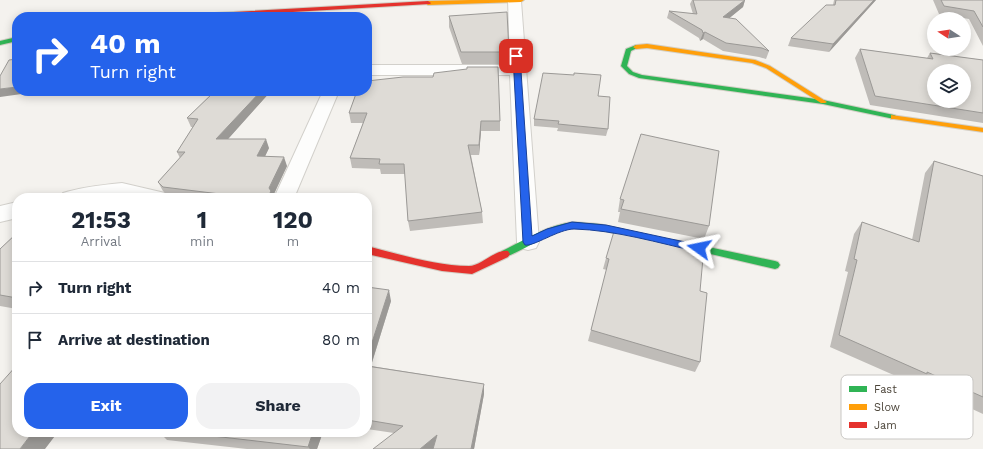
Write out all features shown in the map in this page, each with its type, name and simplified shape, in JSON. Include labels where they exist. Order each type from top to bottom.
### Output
[{"type":"street","points":[[263,12],[383,5],[518,0],[517,70],[528,242]]},
{"type":"street","points":[[0,42],[12,40]]},
{"type":"street","points":[[823,102],[768,67],[753,61],[647,46],[635,47],[628,50],[624,66],[631,73],[641,77],[823,102],[890,116],[983,130]]},
{"type":"street","points":[[372,70],[517,70]]},
{"type":"street","points":[[286,193],[329,96]]},
{"type":"street","points":[[92,193],[122,190],[136,193]]},
{"type":"street","points":[[0,214],[12,211]]},
{"type":"street","points":[[372,251],[442,267],[472,270],[550,231],[572,225],[606,229],[653,239]]},
{"type":"street","points":[[668,242],[775,265]]},
{"type":"building","points":[[693,0],[745,0],[723,17],[736,19],[769,51],[762,48],[726,43],[705,32],[703,33],[702,30],[669,11],[697,14]]},
{"type":"building","points":[[836,0],[874,0],[833,44],[791,38],[826,5],[835,5]]},
{"type":"building","points":[[941,0],[983,0],[983,27],[974,11],[944,6]]},
{"type":"building","points":[[507,12],[509,52],[461,52],[449,16]]},
{"type":"building","points":[[860,49],[933,59],[932,56],[953,56],[983,60],[983,113],[951,108],[971,108],[971,64],[927,64],[927,104],[875,96]]},
{"type":"building","points":[[9,60],[12,60],[12,88],[0,89],[0,76]]},
{"type":"building","points":[[467,67],[498,67],[500,121],[481,121],[479,145],[468,145],[482,212],[408,221],[404,164],[379,164],[380,159],[350,158],[367,113],[349,113],[355,96],[372,96],[372,80],[403,77],[433,77],[434,73],[467,69]]},
{"type":"building","points":[[543,73],[601,75],[598,96],[610,97],[608,129],[558,124],[559,121],[534,119]]},
{"type":"building","points":[[210,96],[256,96],[216,139],[266,139],[257,156],[284,157],[269,188],[271,191],[270,193],[212,193],[163,187],[158,182],[185,152],[177,152],[198,119],[187,118]]},
{"type":"building","points":[[641,134],[719,151],[709,226],[621,209],[624,200],[620,199]]},
{"type":"building","points":[[934,161],[983,176],[983,397],[973,393],[973,375],[934,375],[927,372],[927,374],[839,335],[857,260],[854,259],[862,222],[919,242]]},
{"type":"building","points":[[615,228],[704,247],[700,291],[707,293],[700,362],[591,330],[609,259],[606,258]]},
{"type":"building","points":[[12,238],[12,297],[0,295],[0,249]]},
{"type":"building","points":[[372,288],[389,290],[372,343]]},
{"type":"building","points":[[372,367],[484,384],[471,449],[433,449],[437,435],[420,449],[373,449],[403,426],[372,421]]},
{"type":"building","points":[[12,371],[12,437],[29,437],[20,449],[0,449],[0,384]]},
{"type":"building","points":[[221,437],[311,437],[308,447]]},
{"type":"traffic: fast","points":[[0,43],[12,40]]},
{"type":"traffic: fast","points":[[636,47],[628,50],[624,66],[631,73],[641,77],[823,102],[894,117]]},
{"type":"traffic: fast","points":[[505,254],[556,228],[573,225],[608,229],[643,237]]},
{"type":"traffic: fast","points":[[675,243],[775,265]]},
{"type":"traffic: slow","points":[[428,3],[521,0]]},
{"type":"traffic: slow","points":[[636,47],[647,46],[753,61],[768,67],[823,102]]},
{"type":"traffic: slow","points":[[894,117],[983,130]]},
{"type":"traffic: jam","points":[[267,12],[428,3]]},
{"type":"traffic: jam","points":[[372,251],[442,267],[472,270],[505,254]]},
{"type":"route","points":[[516,56],[528,242],[550,231],[572,225],[606,229],[699,248]]}]
